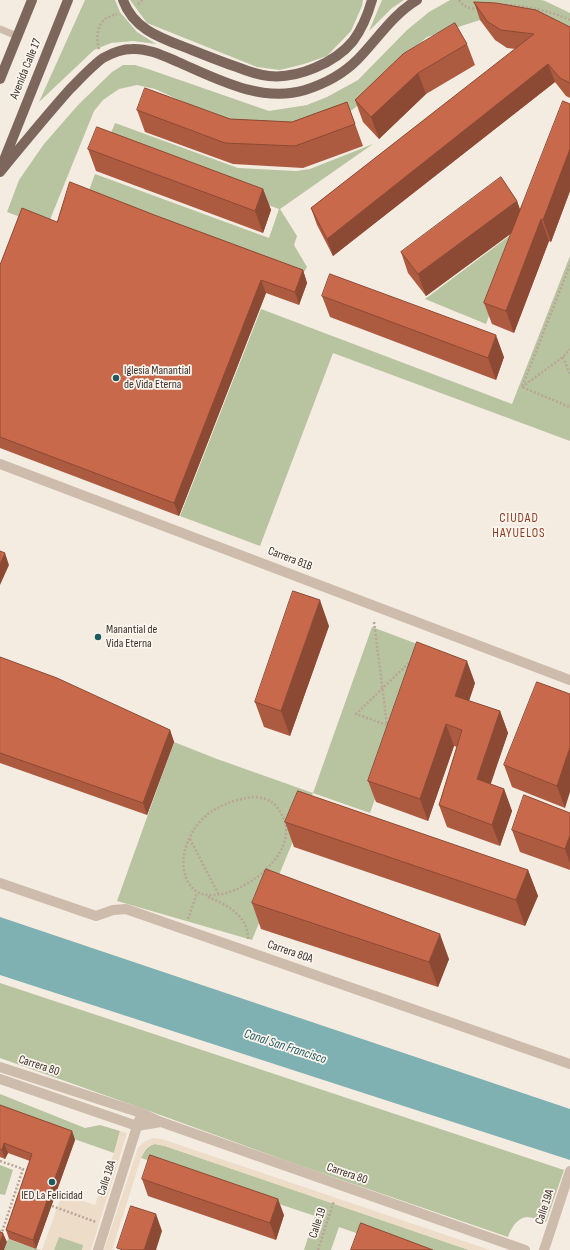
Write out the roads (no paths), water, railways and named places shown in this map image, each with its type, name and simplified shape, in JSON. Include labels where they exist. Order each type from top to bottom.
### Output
[{"type":"main road","name":"Avenida Calle 17","points":[[0,79],[32,0]]},
{"type":"main road","name":"Avenida Calle 17","points":[[0,171],[68,0]]},
{"type":"main road","points":[[123,0],[133,18],[147,30],[208,57],[254,74],[281,77],[297,75],[328,61],[342,52],[361,28],[372,0]]},
{"type":"main road","points":[[0,171],[77,82],[102,59],[113,53],[123,50],[140,49],[162,55],[246,89],[270,93],[304,90],[330,79],[349,67],[357,60],[388,24],[417,0]]},
{"type":"street","name":"Carrera 81B","points":[[0,464],[570,680]]},
{"type":"street","name":"Carrera 80A","points":[[0,883],[96,916],[113,910],[126,909],[570,1064]]},
{"type":"street","name":"Carrera 80","points":[[0,1066],[141,1113],[161,1122],[525,1250]]},
{"type":"street","name":"Carrera 80","points":[[0,1080],[137,1126],[161,1122]]},
{"type":"street","name":"Calle 18A","points":[[98,1250],[141,1113]]},
{"type":"street","name":"Calle 19A","points":[[544,1250],[570,1172]]},
{"type":"lane","points":[[0,29],[17,36]]},
{"type":"water","name":"Canal San Francisco","points":[[0,917],[570,1109],[570,1160],[0,975]]},
{"type":"place","name":"Iglesia Manantial de Vida Eterna","points":[[116,378]]},
{"type":"place","name":"Manantial de Vida Eterna","points":[[98,637]]},
{"type":"place","name":"IED La Felicidad","points":[[52,1182]]},
{"type":"district","name":"CIUDAD HAYUELOS","points":[[519,526]]}]
